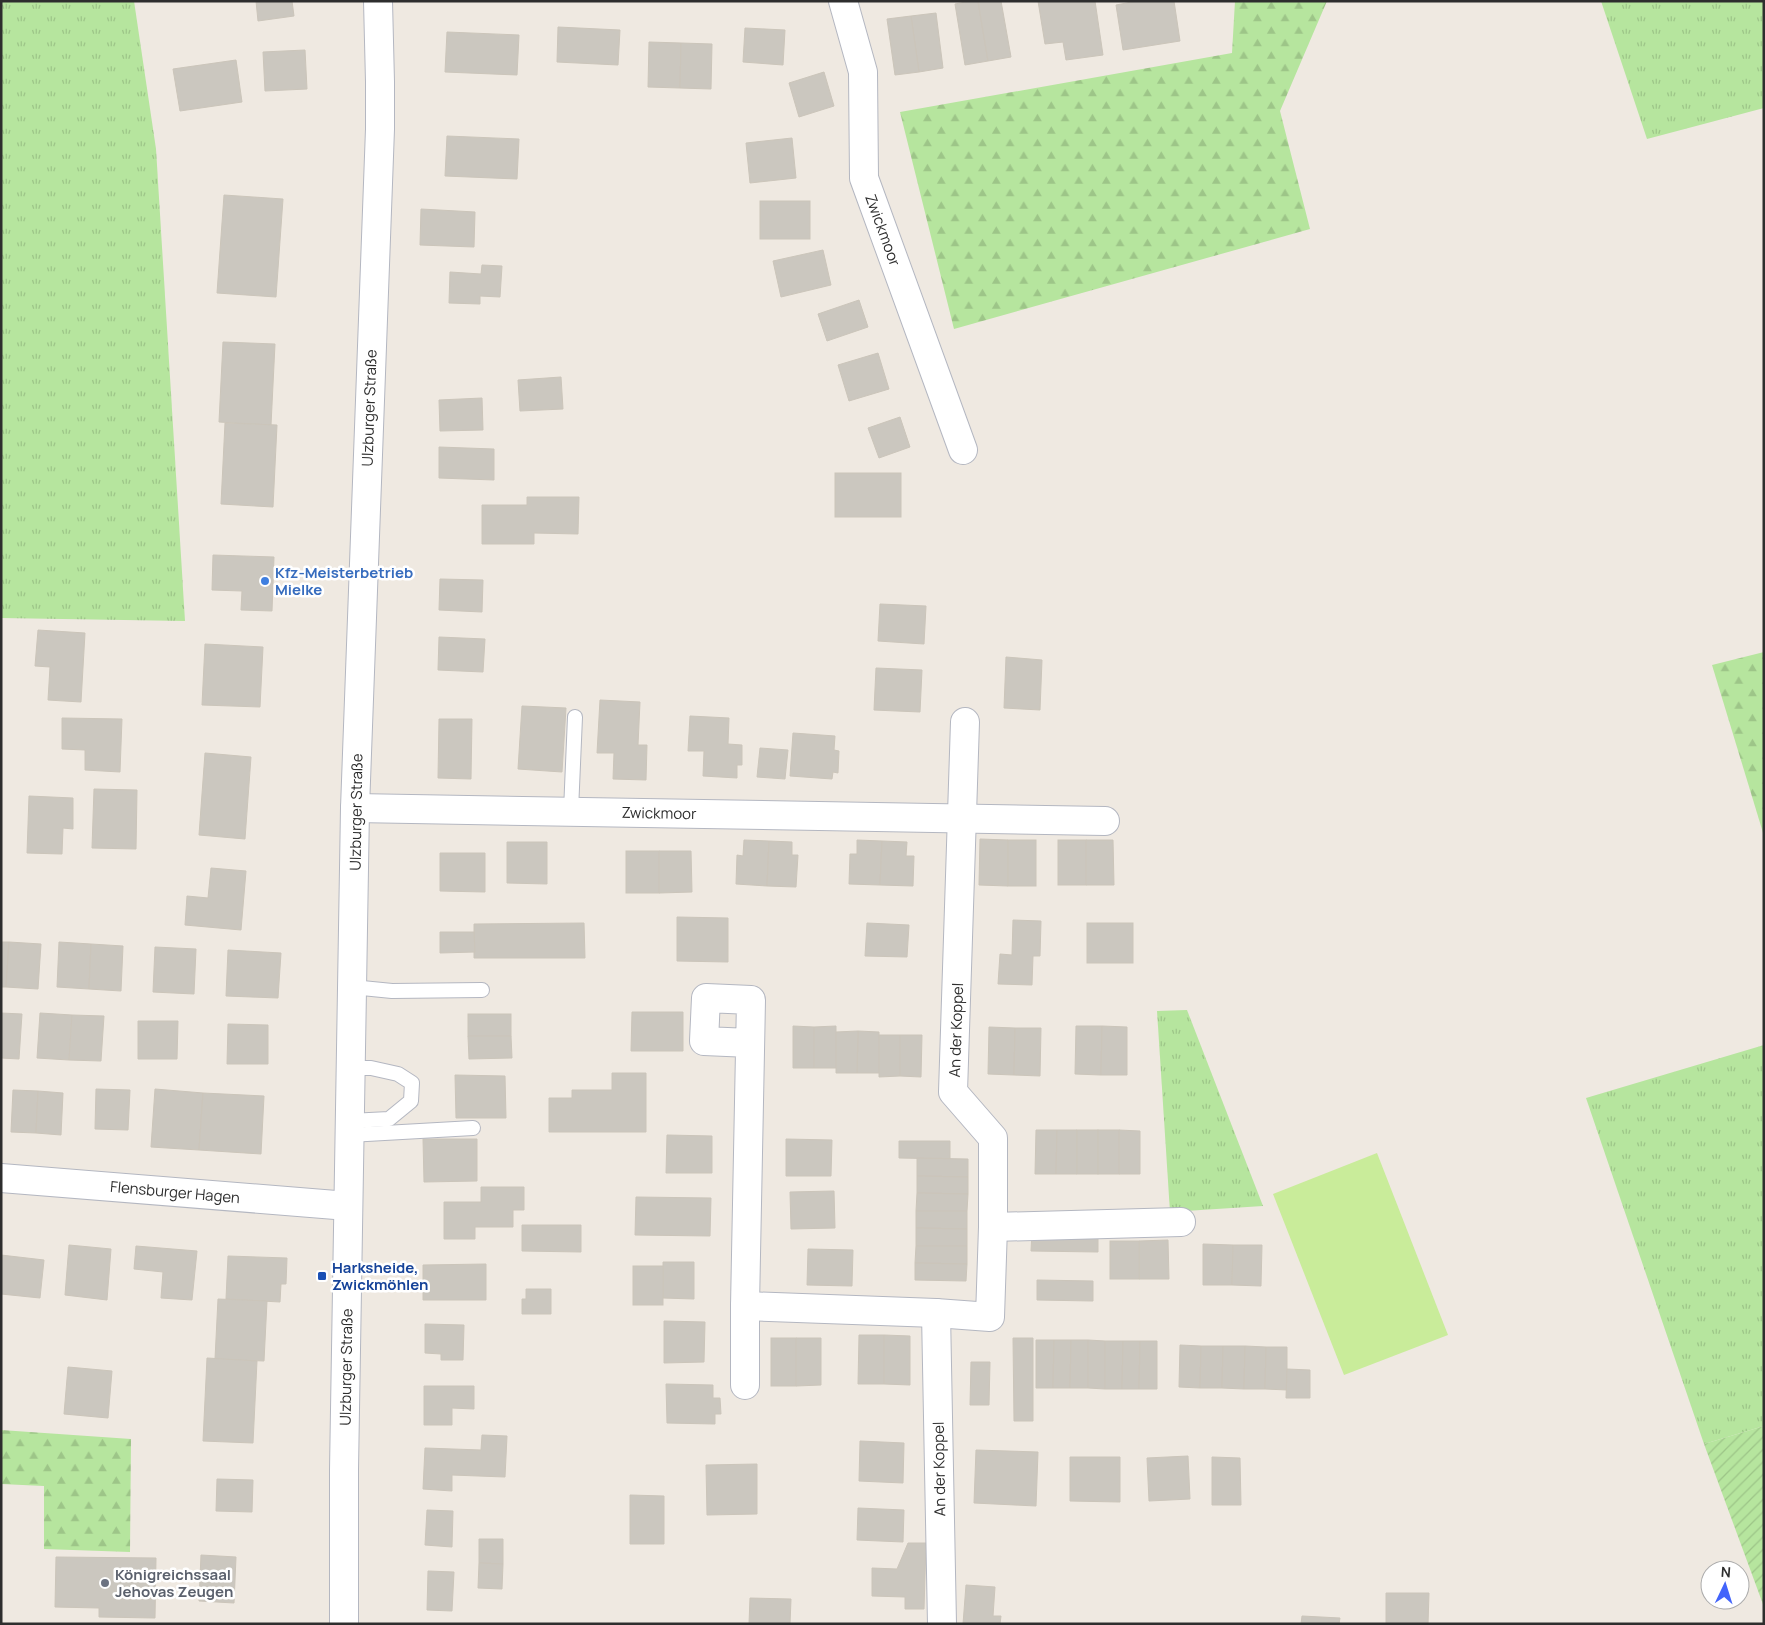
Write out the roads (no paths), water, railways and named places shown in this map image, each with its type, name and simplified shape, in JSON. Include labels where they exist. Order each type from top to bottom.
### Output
[{"type":"street","name":"Ulzburger Straße","points":[[344,1624],[348,1206],[355,808],[380,129],[378,1]]},
{"type":"street","name":"Zwickmoor","points":[[843,1],[863,72],[864,178],[963,450]]},
{"type":"street","points":[[962,818],[965,722]]},
{"type":"street","name":"Zwickmoor","points":[[355,808],[1105,821]]},
{"type":"street","name":"An der Koppel","points":[[745,1306],[936,1313],[990,1318],[993,1138],[954,1092],[962,818]]},
{"type":"street","points":[[745,1385],[750,1043]]},
{"type":"street","name":"Flensburger Hagen","points":[[1,1178],[348,1206]]},
{"type":"street","points":[[993,1227],[1181,1222]]},
{"type":"street","name":"An der Koppel","points":[[936,1313],[942,1624]]},
{"type":"lane","points":[[571,811],[575,717]]},
{"type":"lane","points":[[352,986],[392,992],[482,990]]},
{"type":"lane","points":[[350,1068],[371,1068],[398,1074],[412,1083],[411,1101],[389,1119],[350,1128]]},
{"type":"lane","points":[[350,1128],[473,1128]]},
{"type":"place","name":"Kfz-Meisterbetrieb Mielke","points":[[265,581]]},
{"type":"place","name":"Harksheide, Zwickmöhlen","points":[[322,1276]]},
{"type":"place","name":"Königreichssaal Jehovas Zeugen","points":[[105,1583]]}]
